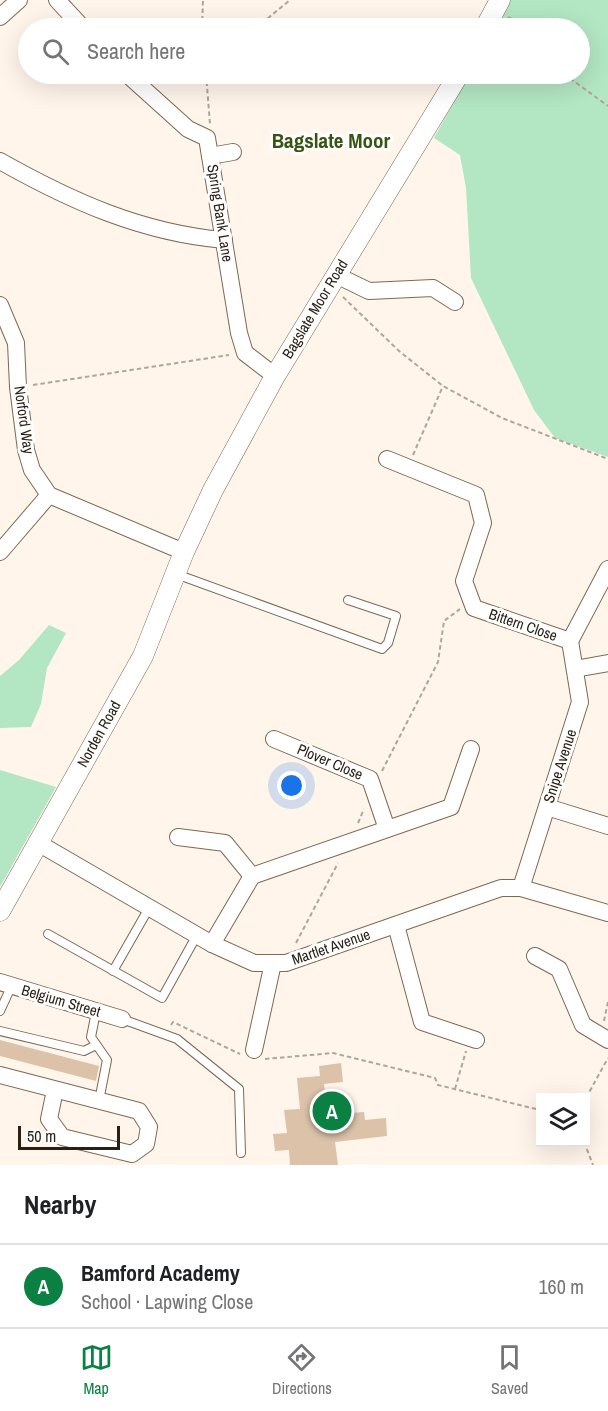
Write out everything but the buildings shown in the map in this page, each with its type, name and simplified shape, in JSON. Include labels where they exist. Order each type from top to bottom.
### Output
[{"type":"street","points":[[0,17],[19,0]]},
{"type":"street","points":[[57,0],[74,18]]},
{"type":"street","points":[[490,18],[498,5]]},
{"type":"street","points":[[138,84],[188,129],[207,138]]},
{"type":"street","name":"Bagslate Moor Road","points":[[184,552],[213,490],[275,376],[453,84]]},
{"type":"street","name":"Spring Bank Lane","points":[[207,138],[245,352]]},
{"type":"street","points":[[210,156],[233,152]]},
{"type":"street","points":[[0,161],[55,192],[96,210],[165,232],[224,240]]},
{"type":"street","points":[[333,280],[369,291],[433,288],[455,302]]},
{"type":"street","name":"Norford Way","points":[[0,305],[16,343],[18,387],[26,450],[32,470],[49,495]]},
{"type":"street","points":[[245,352],[275,376]]},
{"type":"street","name":"Bittern Close","points":[[387,459],[476,495],[483,523],[464,581],[474,608],[570,641]]},
{"type":"street","points":[[0,552],[49,495],[184,552]]},
{"type":"street","name":"Norden Road","points":[[0,911],[143,656],[184,552]]},
{"type":"street","points":[[570,641],[608,569]]},
{"type":"street","name":"Snipe Avenue","points":[[521,888],[580,702],[570,641]]},
{"type":"street","points":[[575,669],[608,663]]},
{"type":"street","name":"Plover Close","points":[[274,739],[370,779],[387,829]]},
{"type":"street","points":[[212,944],[252,876],[451,807],[471,749]]},
{"type":"street","points":[[547,807],[608,826]]},
{"type":"street","points":[[178,837],[225,843],[252,876]]},
{"type":"street","name":"Martlet Avenue","points":[[38,843],[212,944],[254,963],[286,963],[501,888],[521,888],[608,913]]},
{"type":"street","points":[[396,925],[422,1022],[473,1039]]},
{"type":"street","points":[[535,956],[559,969],[583,1025],[608,1040]]},
{"type":"street","points":[[253,1055],[273,963]]},
{"type":"street","name":"Belgium Street","points":[[5,984],[122,1019]]},
{"type":"street","points":[[0,1075],[139,1111],[149,1126],[146,1144],[132,1154],[62,1137],[49,1119],[55,1090]]},
{"type":"lane","points":[[176,574],[382,649],[388,644],[396,616],[348,600]]},
{"type":"lane","points":[[113,970],[149,908]]},
{"type":"lane","points":[[48,934],[162,998],[196,935]]},
{"type":"lane","points":[[0,1011],[5,984]]},
{"type":"lane","points":[[96,1012],[91,1037],[107,1060],[99,1101]]},
{"type":"lane","points":[[122,1019],[177,1040],[239,1089],[241,1153]]},
{"type":"lane","points":[[0,1031],[84,1051],[96,1045]]},
{"type":"path","points":[[202,18],[203,0]]},
{"type":"path","points":[[268,18],[290,0]]},
{"type":"path","points":[[498,5],[515,18]]},
{"type":"path","points":[[207,84],[210,123],[207,138]]},
{"type":"path","points":[[578,84],[608,106]]},
{"type":"path","points":[[333,280],[399,351],[443,386],[502,418],[608,459]]},
{"type":"path","points":[[18,387],[245,352]]},
{"type":"path","points":[[407,467],[443,386]]},
{"type":"path","points":[[164,1035],[173,1022],[253,1055],[333,1053],[435,1078],[438,1085],[536,1109]]},
{"type":"path","points":[[455,1089],[473,1039]]},
{"type":"path","points":[[588,1093],[608,1058]]},
{"type":"path","points":[[586,1147],[593,1165]]},
{"type":"green space","points":[[508,0],[608,0],[608,457],[555,438],[534,410],[471,278],[466,188],[460,155],[434,138],[464,84],[590,84],[590,18],[498,18]]},
{"type":"green space","points":[[49,625],[66,633],[47,668],[41,704],[31,727],[0,728],[0,676],[19,660]]},
{"type":"green space","points":[[0,770],[56,787],[0,887]]},
{"type":"place","name":"Bamford Academy","points":[[332,1111]]},
{"type":"district","name":"Bagslate Moor","points":[[331,141]]}]
